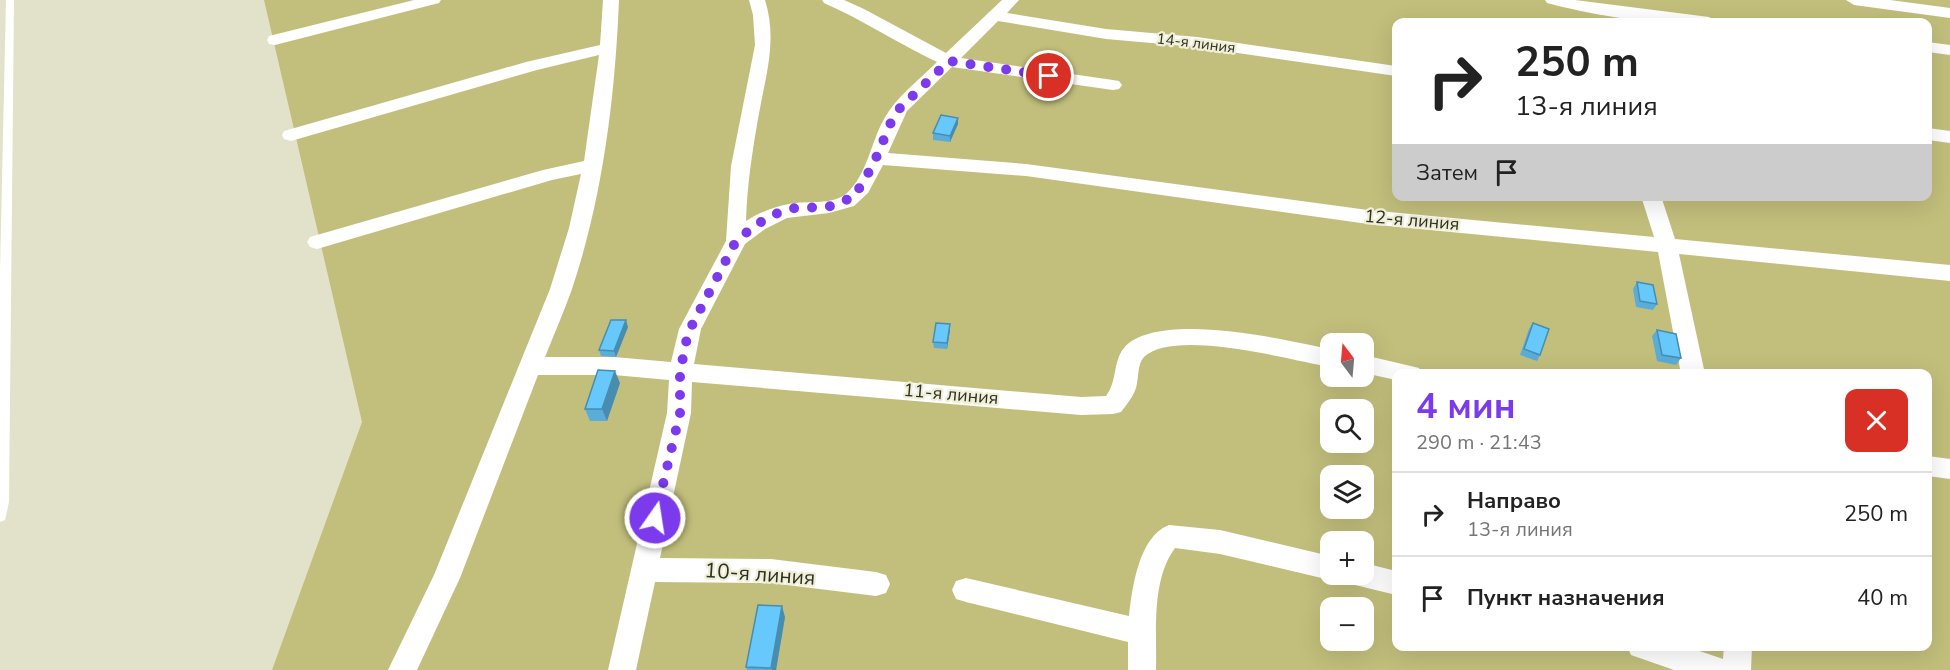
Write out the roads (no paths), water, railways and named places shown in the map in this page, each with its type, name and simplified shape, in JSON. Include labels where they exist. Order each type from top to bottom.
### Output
[{"type":"street","points":[[275,40],[433,0]]},
{"type":"street","points":[[402,670],[446,578],[561,289],[579,228],[593,165],[607,75],[611,0]]},
{"type":"street","points":[[736,241],[735,219],[748,123],[765,32],[763,15],[757,0]]},
{"type":"street","points":[[830,0],[858,12],[913,44],[949,61],[1113,85]]},
{"type":"street","points":[[622,670],[680,413],[680,372],[688,333],[736,241],[757,224],[778,213],[795,208],[828,207],[854,197],[876,158],[896,114],[1011,0]]},
{"type":"street","points":[[1553,0],[1597,10],[1672,18]]},
{"type":"street","points":[[1854,0],[1950,13]]},
{"type":"street","name":"14-я линия","points":[[995,16],[1106,34],[1197,42],[1392,70]]},
{"type":"street","points":[[291,135],[532,66],[608,48]]},
{"type":"street","points":[[1932,48],[1950,50]]},
{"type":"street","points":[[1932,135],[1950,137]]},
{"type":"street","name":"12-я линия","points":[[876,158],[1026,170],[1312,210],[1667,247],[1950,273]]},
{"type":"street","points":[[317,242],[550,174],[593,165]]},
{"type":"street","points":[[1653,201],[1667,247],[1692,369]]},
{"type":"street","name":"11-я линия","points":[[529,366],[614,366],[1081,406],[1113,405],[1124,388],[1132,353],[1142,344],[1156,339],[1198,337],[1254,343],[1320,356]]},
{"type":"street","points":[[1374,366],[1392,370]]},
{"type":"street","points":[[1932,467],[1950,469]]},
{"type":"street","points":[[1142,670],[1148,578],[1161,544],[1169,536],[1220,542],[1320,566]]},
{"type":"street","name":"10-я линия","points":[[644,570],[771,571],[876,584]]},
{"type":"street","points":[[1374,578],[1392,582]]},
{"type":"street","points":[[966,590],[1069,613],[1143,633]]},
{"type":"street","points":[[1657,651],[1716,670]]},
{"type":"street","points":[[1737,670],[1738,651]]},
{"type":"lane","points":[[0,516],[10,0]]}]
